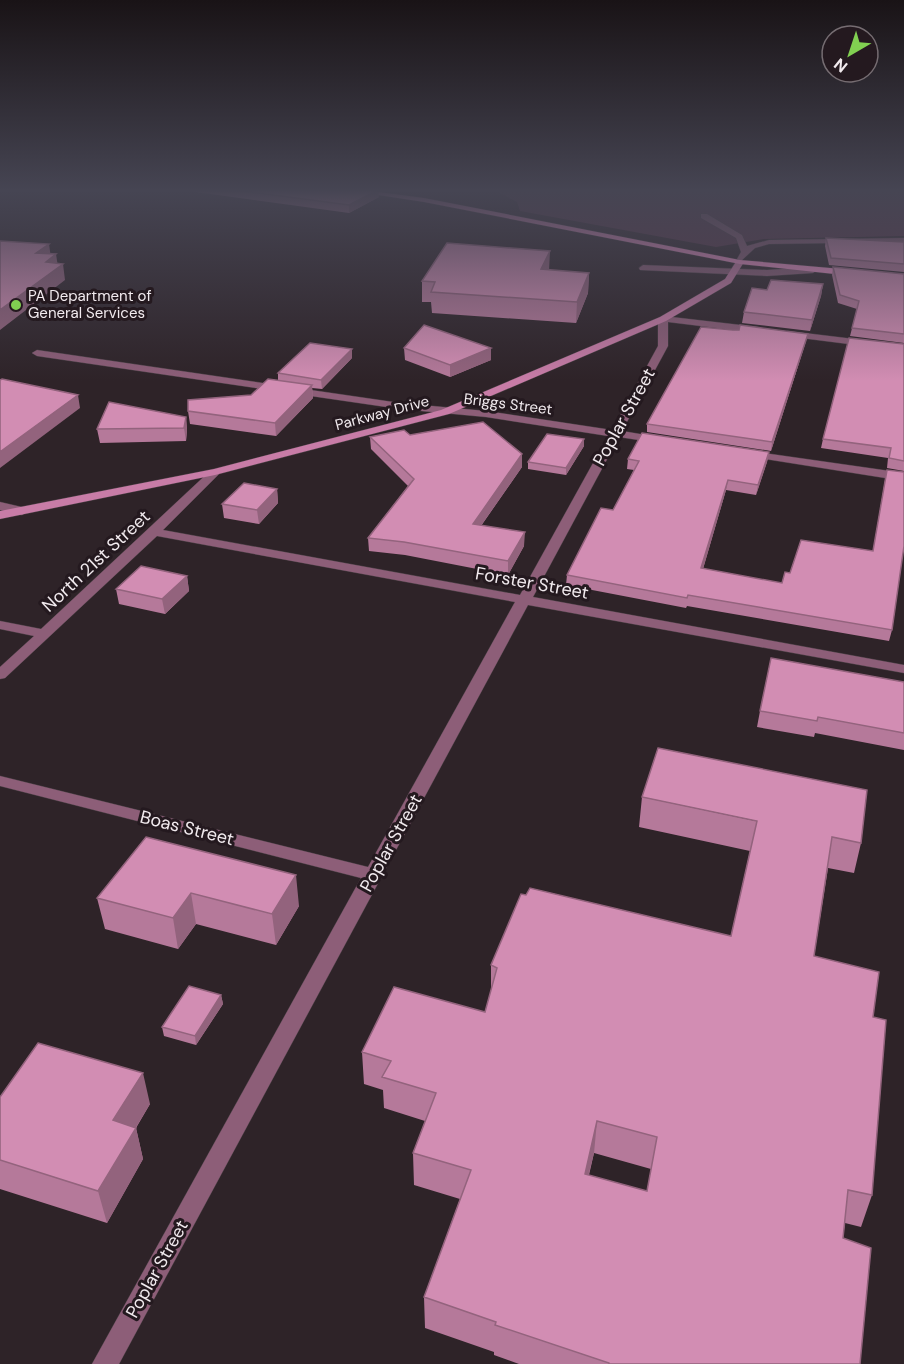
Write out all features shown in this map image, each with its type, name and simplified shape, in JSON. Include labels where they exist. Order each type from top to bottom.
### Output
[{"type":"main road","points":[[697,254],[740,262],[862,274]]},
{"type":"street","points":[[740,262],[744,254]]},
{"type":"street","name":"Parkway Drive","points":[[0,515],[215,471],[445,412],[663,319],[728,281],[740,262]]},
{"type":"street","points":[[643,268],[767,273],[813,270]]},
{"type":"street","points":[[663,319],[767,331]]},
{"type":"street","name":"Poplar Street","points":[[105,1364],[663,346],[663,319]]},
{"type":"street","points":[[778,333],[904,348]]},
{"type":"street","name":"Briggs Street","points":[[37,353],[445,412],[486,414],[673,442]]},
{"type":"street","points":[[742,452],[904,477]]},
{"type":"street","name":"North 21st Street","points":[[0,675],[154,532],[215,471]]},
{"type":"street","points":[[0,506],[22,511]]},
{"type":"street","name":"Forster Street","points":[[154,532],[904,669]]},
{"type":"street","points":[[0,625],[45,634]]},
{"type":"street","name":"Boas Street","points":[[0,781],[373,875]]},
{"type":"building","points":[[0,254],[56,254],[46,262],[63,264],[0,310]]},
{"type":"building","points":[[440,254],[549,254],[541,269],[589,273],[577,302],[431,292],[435,282],[422,281]]},
{"type":"building","points":[[830,254],[904,254],[904,264],[831,258]]},
{"type":"building","points":[[833,267],[904,274],[904,334],[852,328],[859,301],[840,295]]},
{"type":"building","points":[[771,280],[823,284],[812,320],[744,312],[752,288],[767,290]]},
{"type":"building","points":[[424,325],[491,348],[450,365],[404,348]]},
{"type":"building","points":[[740,325],[808,334],[772,442],[647,424],[701,327],[739,330]]},
{"type":"building","points":[[849,338],[904,344],[904,461],[889,458],[891,448],[823,439]]},
{"type":"building","points":[[310,343],[352,349],[321,380],[278,373]]},
{"type":"building","points":[[268,379],[312,385],[275,423],[188,411],[188,400],[251,395]]},
{"type":"building","points":[[0,380],[78,395],[0,452]]},
{"type":"building","points":[[109,402],[186,417],[184,428],[97,429]]},
{"type":"building","points":[[483,422],[522,454],[473,524],[525,532],[508,561],[404,542],[368,538],[414,479],[370,437],[404,430],[410,435]]},
{"type":"building","points":[[642,433],[769,452],[758,485],[728,480],[701,568],[782,583],[785,572],[790,573],[801,540],[873,551],[887,470],[904,472],[904,546],[892,630],[688,595],[687,598],[567,575],[601,508],[613,510],[639,461],[628,459]]},
{"type":"building","points":[[547,434],[584,439],[566,468],[528,462]]},
{"type":"building","points":[[244,483],[277,489],[257,510],[222,504]]},
{"type":"building","points":[[141,566],[187,576],[162,599],[116,589]]},
{"type":"building","points":[[771,658],[904,682],[904,733],[818,717],[817,721],[760,711]]},
{"type":"building","points":[[658,748],[867,790],[861,843],[832,837],[814,956],[879,972],[873,1017],[886,1020],[872,1195],[848,1190],[843,1238],[871,1248],[860,1364],[609,1364],[495,1325],[496,1322],[424,1297],[471,1170],[413,1153],[436,1093],[382,1077],[391,1061],[362,1052],[394,987],[485,1012],[497,968],[491,965],[521,894],[526,895],[530,888],[731,936],[757,821],[642,797]],"holes":[[[597,1121],[657,1137],[647,1191],[585,1174]]]},
{"type":"building","points":[[146,837],[296,875],[272,914],[191,893],[173,918],[97,898]]},
{"type":"building","points":[[189,986],[221,995],[195,1036],[162,1027]]},
{"type":"building","points":[[38,1043],[143,1073],[113,1120],[136,1128],[98,1191],[0,1160],[0,1097]]},
{"type":"place","name":"PA Department of General Services","points":[[16,305]]}]
